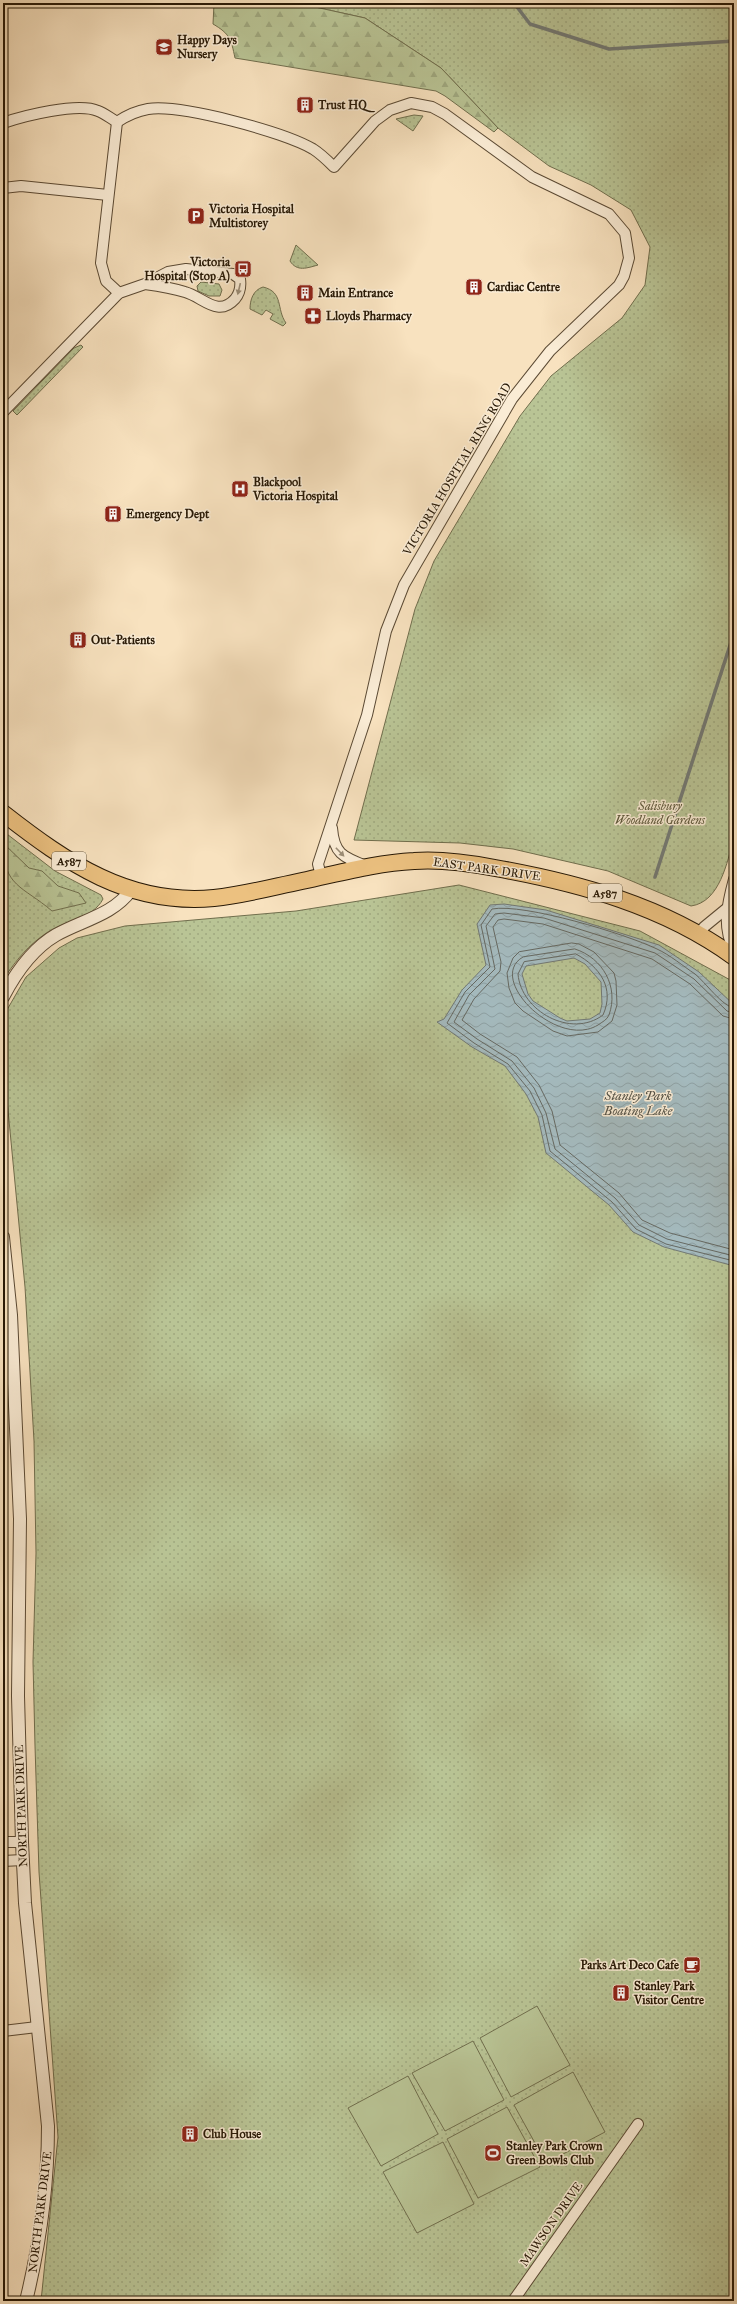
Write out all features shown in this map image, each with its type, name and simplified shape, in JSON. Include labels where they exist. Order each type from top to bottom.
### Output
[{"type":"main road","name":"EAST PARK DRIVE","points":[[3,813],[76,865],[101,878],[131,890],[173,898],[214,898],[366,866],[415,860],[451,862],[545,877],[622,899],[674,921],[699,936],[715,943],[734,957]]},
{"type":"street","name":"VICTORIA HOSPITAL RING ROAD","points":[[116,122],[140,111],[158,108],[215,117],[261,130],[303,145],[321,155],[334,167],[381,115],[401,105],[421,104],[432,107],[445,114],[532,177],[569,197],[602,209],[620,226],[628,242],[628,267],[619,285],[550,351],[525,380],[501,415],[404,585],[386,631],[367,715],[318,864],[321,876]]},
{"type":"street","points":[[3,123],[31,114],[84,108],[98,111],[116,122],[101,263],[106,281],[119,293]]},
{"type":"street","points":[[3,188],[27,187],[52,191],[108,196]]},
{"type":"street","points":[[3,412],[119,293],[146,284],[168,272],[186,269],[233,274],[240,279],[241,286],[237,296],[231,304],[222,307],[210,305],[186,292],[146,284]]},
{"type":"street","name":"VICTORIA HOSPITAL RING ROAD","points":[[332,824],[333,840],[337,850],[348,858],[366,866]]},
{"type":"street","points":[[734,880],[726,909],[726,926],[734,951]]},
{"type":"street","points":[[3,996],[18,971],[33,953],[55,936],[115,907],[131,890]]},
{"type":"street","points":[[699,936],[704,927],[726,909]]},
{"type":"street","name":"NORTH PARK DRIVE","points":[[3,1237],[11,1315],[20,1520],[18,1696],[22,1842],[37,2027],[48,2126],[48,2163],[36,2255],[26,2301]]},
{"type":"street","points":[[3,1842],[22,1842]]},
{"type":"street","points":[[3,1861],[23,1860]]},
{"type":"street","points":[[3,2031],[37,2027]]},
{"type":"street","name":"MAWSON DRIVE","points":[[513,2301],[638,2124]]},
{"type":"green space","points":[[212,3],[297,3],[365,18],[441,68],[498,128],[494,132],[436,91],[235,58],[229,38],[223,31],[213,24],[214,4]]},
{"type":"green space","name":"Salisbury Woodland Gardens","points":[[297,3],[734,3],[734,838],[721,880],[716,889],[701,903],[691,906],[608,871],[513,849],[460,843],[354,840],[415,609],[434,561],[520,416],[551,376],[622,318],[645,285],[650,247],[631,210],[591,185],[549,166],[498,128],[441,68],[365,18]]},
{"type":"green space","points":[[414,115],[423,116],[413,131],[396,119]]},
{"type":"green space","points":[[296,245],[318,265],[302,268],[296,267],[290,261]]},
{"type":"green space","points":[[201,282],[219,284],[222,290],[220,296],[209,296],[198,291],[197,286]]},
{"type":"green space","points":[[263,287],[270,289],[277,297],[286,323],[283,326],[270,319],[273,314],[266,310],[262,315],[250,309],[254,293]]},
{"type":"green space","points":[[81,345],[83,347],[17,415],[13,411],[74,348]]},
{"type":"green space","points":[[3,831],[55,871],[101,895],[103,899],[92,911],[52,930],[39,938],[24,952],[7,974],[3,972]]},
{"type":"green space","points":[[3,843],[29,868],[42,871],[58,886],[79,893],[86,903],[52,911],[24,890],[11,877],[4,858]]},
{"type":"green space","points":[[459,885],[640,931],[734,982],[734,2301],[41,2301],[58,2137],[39,1872],[33,1662],[36,1553],[34,1441],[25,1287],[3,1058],[4,1015],[26,977],[59,948],[77,938],[125,926],[296,911]]},
{"type":"green space","points":[[537,2006],[570,2065],[511,2097],[480,2038]]},
{"type":"green space","name":"Stanley Park Crown Green Bowls Club","points":[[473,2041],[504,2100],[445,2131],[412,2073]]},
{"type":"green space","name":"Stanley Park Crown Green Bowls Club","points":[[573,2072],[605,2132],[546,2163],[514,2105]]},
{"type":"green space","points":[[408,2076],[438,2134],[381,2166],[348,2108]]},
{"type":"green space","name":"Stanley Park Crown Green Bowls Club","points":[[507,2107],[540,2167],[478,2198],[447,2139]]},
{"type":"green space","points":[[443,2142],[474,2204],[417,2233],[383,2172]]},
{"type":"water","name":"Stanley Park Boating Lake","points":[[504,904],[546,910],[659,945],[699,972],[734,1005],[734,1266],[664,1247],[633,1232],[609,1205],[546,1153],[538,1117],[526,1094],[505,1066],[472,1047],[437,1022],[444,1019],[462,990],[486,965],[477,924],[490,905]],"holes":[[[574,958],[585,964],[601,982],[602,1004],[600,1013],[590,1019],[567,1021],[533,1001],[528,994],[522,974],[526,966]]]},
{"type":"waterway","points":[[514,3],[530,24],[609,49],[734,41]]},
{"type":"waterway","points":[[655,877],[734,633]]},
{"type":"place","name":"Happy Days Nursery","points":[[164,47]]},
{"type":"place","name":"Trust HQ","points":[[305,105]]},
{"type":"place","name":"Victoria Hospital Multistorey","points":[[196,216]]},
{"type":"place","name":"Victoria Hospital (Stop A)","points":[[243,269]]},
{"type":"place","name":"Cardiac Centre","points":[[474,287]]},
{"type":"place","name":"Main Entrance","points":[[305,293]]},
{"type":"place","name":"Lloyds Pharmacy","points":[[313,316]]},
{"type":"place","name":"Blackpool Victoria Hospital","points":[[240,489]]},
{"type":"place","name":"Emergency Dept","points":[[113,514]]},
{"type":"place","name":"Out-Patients","points":[[78,640]]},
{"type":"place","name":"Parks Art Deco Cafe","points":[[692,1965]]},
{"type":"place","name":"Stanley Park Visitor Centre","points":[[621,1993]]},
{"type":"place","name":"Club House","points":[[190,2134]]},
{"type":"place","name":"Stanley Park Crown Green Bowls Club","points":[[493,2153]]}]
